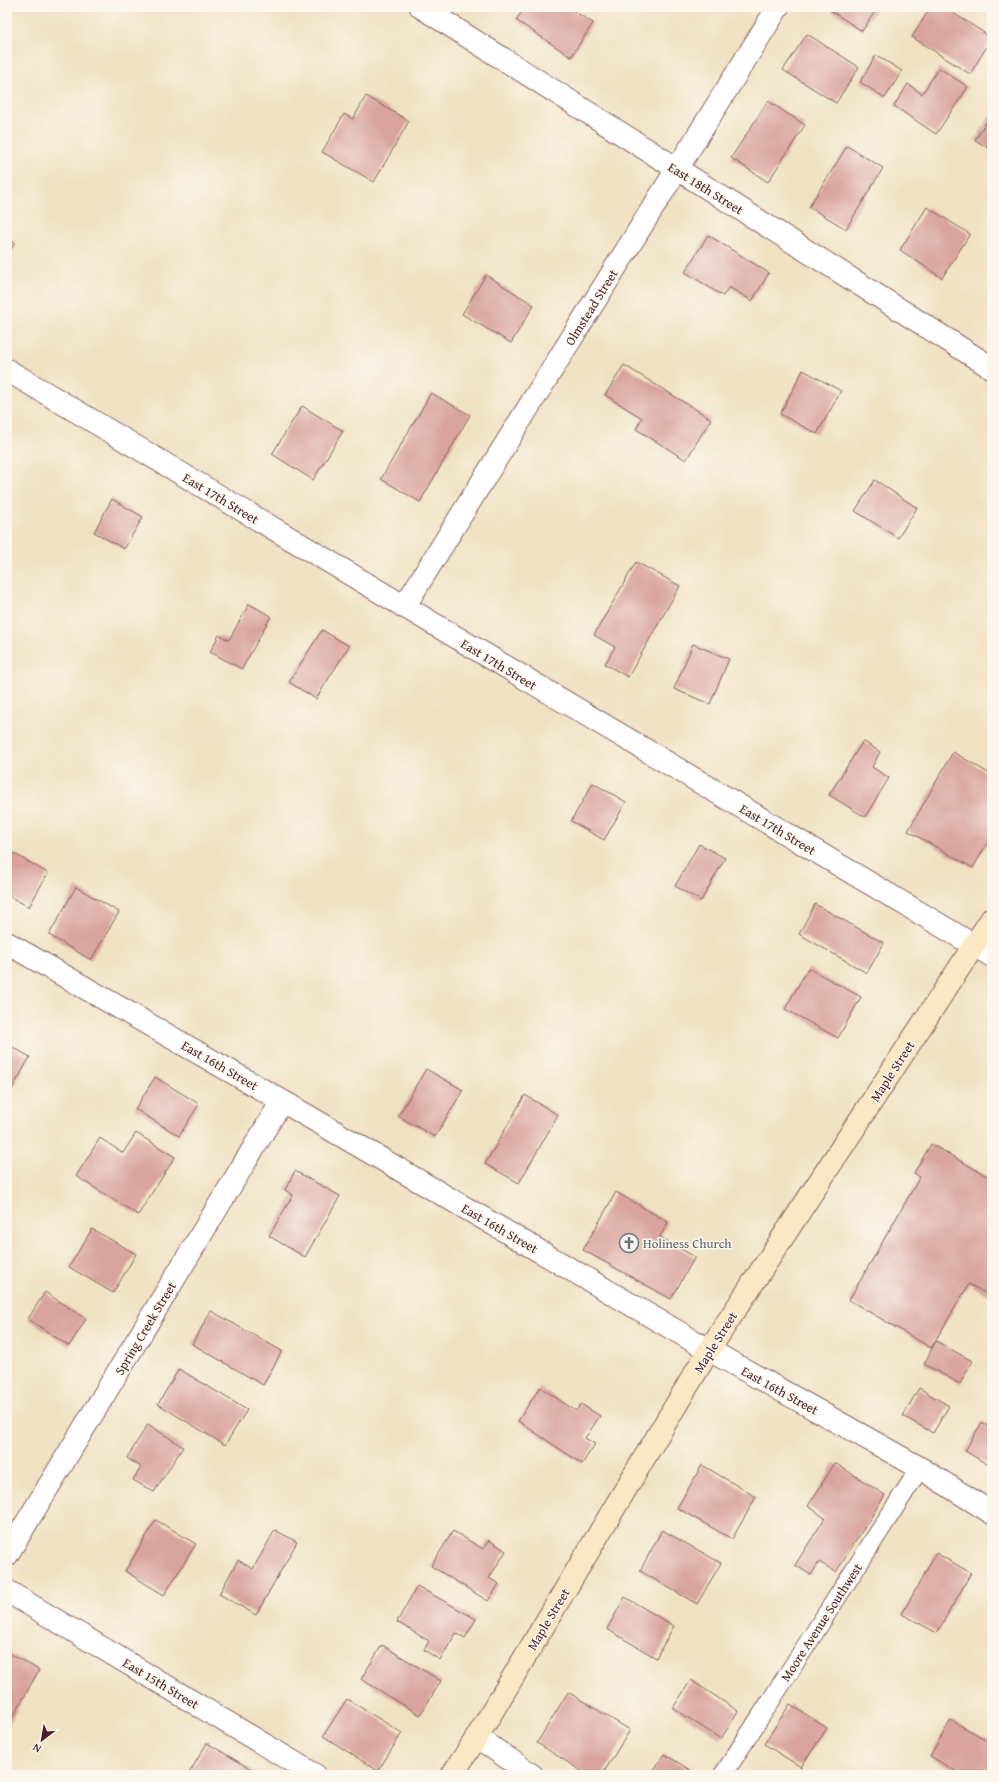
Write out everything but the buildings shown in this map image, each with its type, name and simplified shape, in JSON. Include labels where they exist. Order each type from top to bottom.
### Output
[{"type":"main road","name":"Maple Street","points":[[452,1775],[477,1737],[709,1350],[983,951],[992,918]]},
{"type":"street","name":"East 18th Street","points":[[421,7],[992,368]]},
{"type":"street","name":"Olmstead Street","points":[[404,607],[778,7]]},
{"type":"street","name":"East 17th Street","points":[[7,370],[983,951]]},
{"type":"street","name":"East 16th Street","points":[[7,943],[282,1100],[709,1350],[920,1468],[992,1513]]},
{"type":"street","name":"Spring Creek Street","points":[[7,1555],[282,1100]]},
{"type":"street","name":"East 15th Street","points":[[7,1592],[315,1775]]},
{"type":"street","points":[[477,1737],[532,1775]]},
{"type":"lane","name":"Moore Avenue Southwest","points":[[723,1775],[920,1468]]},
{"type":"place","name":"Holiness Church","points":[[629,1243]]}]
